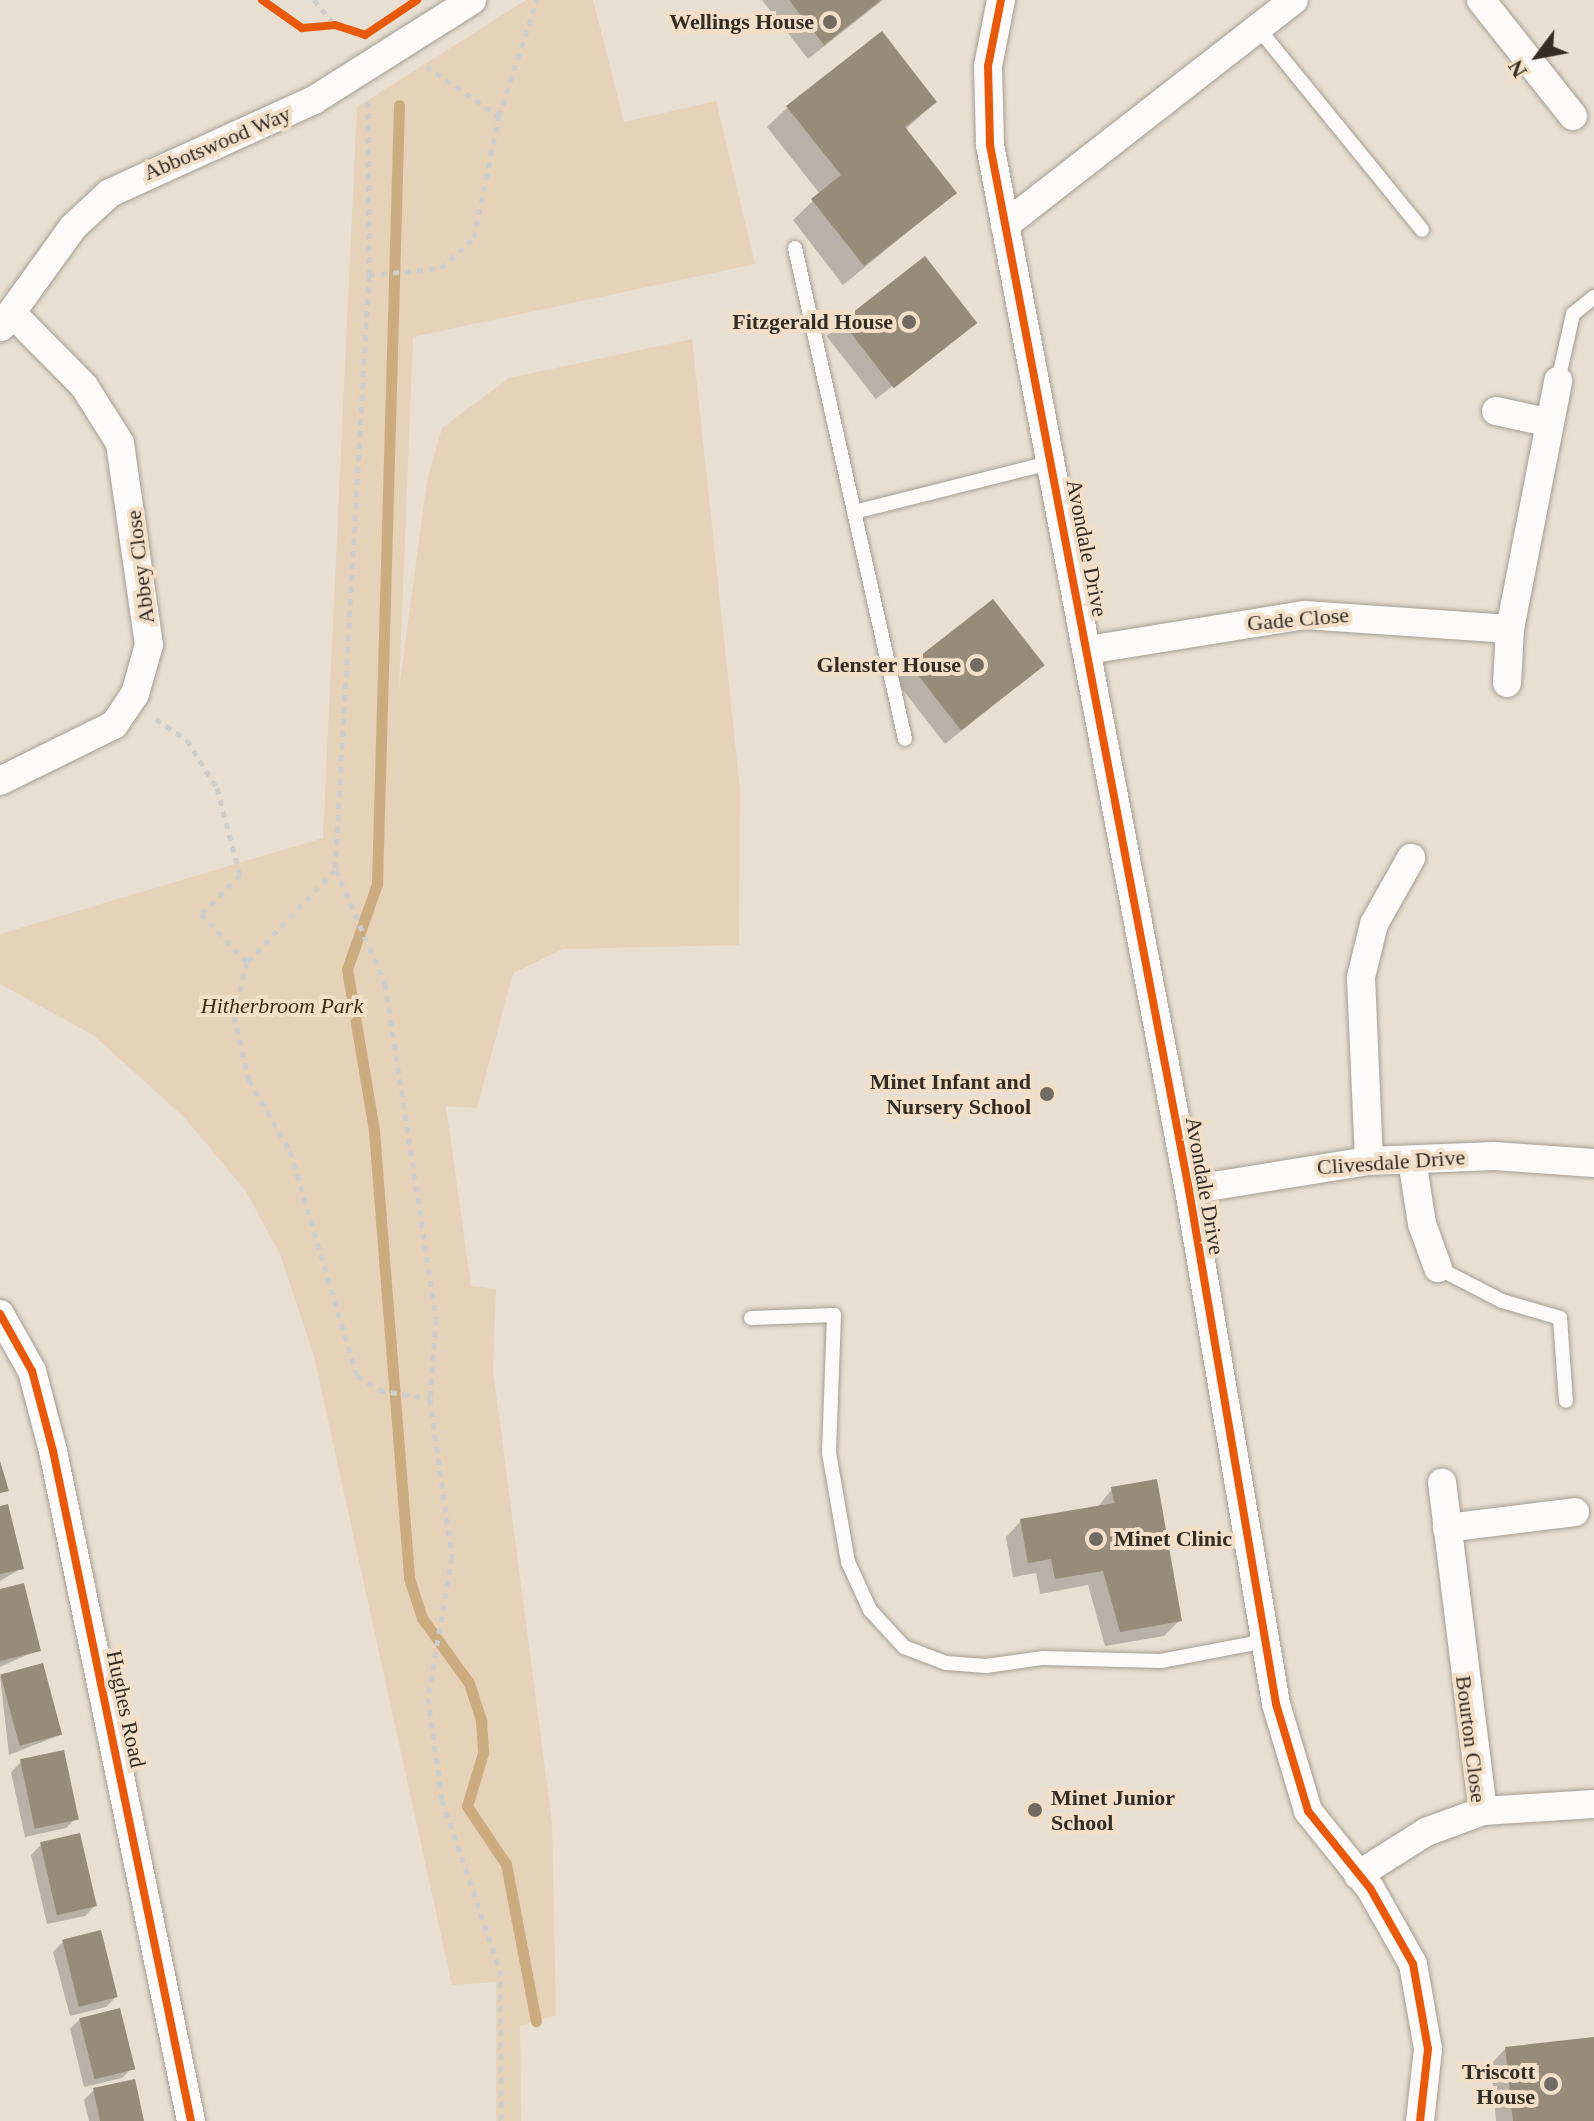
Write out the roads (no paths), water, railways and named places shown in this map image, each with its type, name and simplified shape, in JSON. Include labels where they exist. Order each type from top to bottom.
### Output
[{"type":"street","name":"Abbotswood Way","points":[[6,321],[73,227],[110,193],[231,142],[368,68],[472,0]]},
{"type":"street","name":"Avondale Drive","points":[[1001,0],[986,121],[1189,1190],[1266,1641],[1300,1794],[1398,1933],[1418,1982],[1428,2049],[1420,2121]]},
{"type":"street","points":[[1005,225],[1294,0]]},
{"type":"street","points":[[1481,0],[1573,116]]},
{"type":"street","name":"Abbey Close","points":[[0,781],[98,739],[128,708],[149,645],[127,462],[98,404],[6,321]]},
{"type":"street","points":[[1507,683],[1510,629],[1546,422],[1558,381]]},
{"type":"street","points":[[1496,411],[1546,422]]},
{"type":"street","name":"Gade Close","points":[[1088,650],[1305,615],[1510,629]]},
{"type":"street","points":[[1369,1161],[1361,977],[1374,924],[1411,858]]},
{"type":"street","points":[[1412,1160],[1422,1224],[1438,1268]]},
{"type":"street","name":"Clivesdale Drive","points":[[1189,1190],[1369,1161],[1594,1163]]},
{"type":"street","name":"Hughes Road","points":[[0,1314],[32,1371],[53,1451],[191,2121]]},
{"type":"street","name":"Bourton Close","points":[[1358,1875],[1426,1832],[1483,1811],[1442,1483]]},
{"type":"street","points":[[1447,1528],[1575,1512]]},
{"type":"street","points":[[1483,1811],[1594,1804]]},
{"type":"lane","points":[[1258,28],[1422,230]]},
{"type":"lane","points":[[795,248],[905,739]]},
{"type":"lane","points":[[1558,381],[1573,314],[1594,297]]},
{"type":"lane","points":[[854,512],[1053,462]]},
{"type":"lane","points":[[1438,1268],[1502,1301],[1560,1318],[1566,1401]]},
{"type":"lane","points":[[751,1318],[834,1315],[829,1453],[848,1562],[870,1610],[904,1647],[986,1666],[1043,1658],[1161,1661],[1266,1641]]},
{"type":"waterway","points":[[399,105],[377,884],[347,969],[374,1131],[409,1578],[422,1618],[469,1683],[481,1721],[483,1753],[467,1806],[506,1864],[536,2021]]},
{"type":"place","name":"Wellings House","points":[[830,22]]},
{"type":"place","name":"Fitzgerald House","points":[[909,322]]},
{"type":"place","name":"Glenster House","points":[[977,665]]},
{"type":"place","name":"Minet Infant and Nursery School","points":[[1047,1094]]},
{"type":"place","name":"Minet Clinic","points":[[1096,1539]]},
{"type":"place","name":"Minet Junior School","points":[[1035,1810]]},
{"type":"place","name":"Triscott House","points":[[1551,2084]]},
{"type":"park label","name":"Hitherbroom Park","points":[[282,1006]]}]
